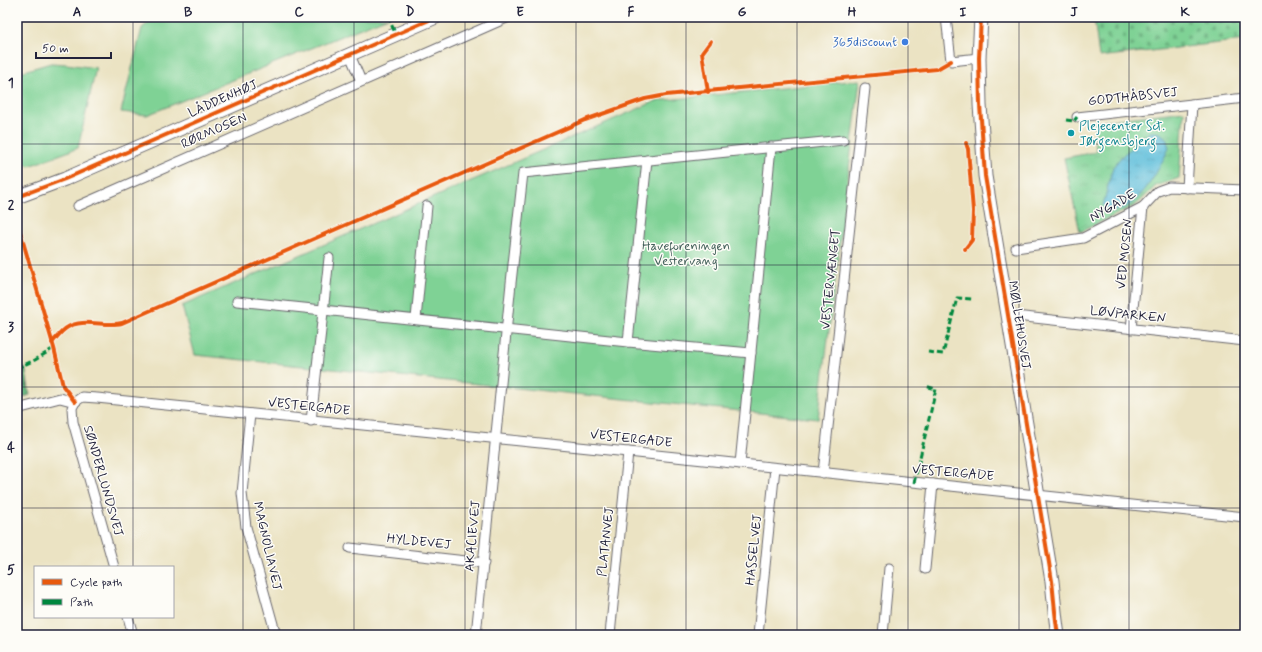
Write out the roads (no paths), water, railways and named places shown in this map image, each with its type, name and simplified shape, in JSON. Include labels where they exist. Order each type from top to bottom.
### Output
[{"type":"street","name":"LÅDDENHØJ","points":[[17,197],[65,179],[436,17]]},
{"type":"street","name":"RØRMOSEN","points":[[78,206],[360,81],[509,17]]},
{"type":"street","points":[[946,17],[951,61],[979,58]]},
{"type":"street","name":"MØLLEHUSVEJ","points":[[981,17],[979,58],[983,159],[1007,315],[1052,581],[1058,635]]},
{"type":"street","points":[[350,55],[360,81]]},
{"type":"street","name":"VESTERVÆNGET","points":[[823,473],[865,88]]},
{"type":"street","name":"GODTHÅBSVEJ","points":[[1077,117],[1245,98]]},
{"type":"street","name":"GODTHÅBSVEJ","points":[[1187,188],[1192,104]]},
{"type":"street","points":[[496,438],[524,172],[843,140]]},
{"type":"street","points":[[740,464],[771,147]]},
{"type":"street","points":[[628,342],[646,160]]},
{"type":"street","name":"NYGADE","points":[[1016,248],[1083,238],[1143,207],[1158,191],[1169,187],[1245,190]]},
{"type":"street","points":[[416,319],[427,206]]},
{"type":"street","name":"VED MOSEN","points":[[1131,329],[1143,207]]},
{"type":"street","points":[[311,421],[322,309],[329,258]]},
{"type":"street","points":[[237,301],[628,342],[751,353]]},
{"type":"street","name":"LØVPARKEN","points":[[1007,315],[1245,341]]},
{"type":"street","name":"VESTERGADE","points":[[17,409],[60,398],[75,402],[79,398],[84,397],[311,421],[496,438],[1245,517]]},
{"type":"street","name":"SØNDERLUNDSVEJ","points":[[75,402],[72,408],[73,422],[114,566]]},
{"type":"street","name":"MAGNOLIAVEJ","points":[[250,414],[242,493],[243,511],[246,527],[276,635]]},
{"type":"street","name":"AKACIEVEJ","points":[[476,635],[496,438]]},
{"type":"street","name":"PLATANVEJ","points":[[610,635],[628,452]]},
{"type":"street","name":"HASSELVEJ","points":[[758,635],[775,468]]},
{"type":"street","points":[[925,570],[933,484]]},
{"type":"street","name":"HYLDEVEJ","points":[[350,548],[484,563]]},
{"type":"street","points":[[883,635],[889,568]]},
{"type":"street","points":[[128,618],[133,635]]},
{"type":"water","points":[[1150,132],[1163,135],[1168,144],[1169,148],[1160,165],[1145,190],[1138,198],[1122,209],[1107,212],[1103,205],[1113,167],[1122,156]]},
{"type":"place","name":"365discount","points":[[905,42]]},
{"type":"place","name":"Plejecenter Sct. Jørgensbjerg","points":[[1071,133]]},
{"type":"park label","name":"Haveforeningen Vestervang","points":[[686,254]]}]
